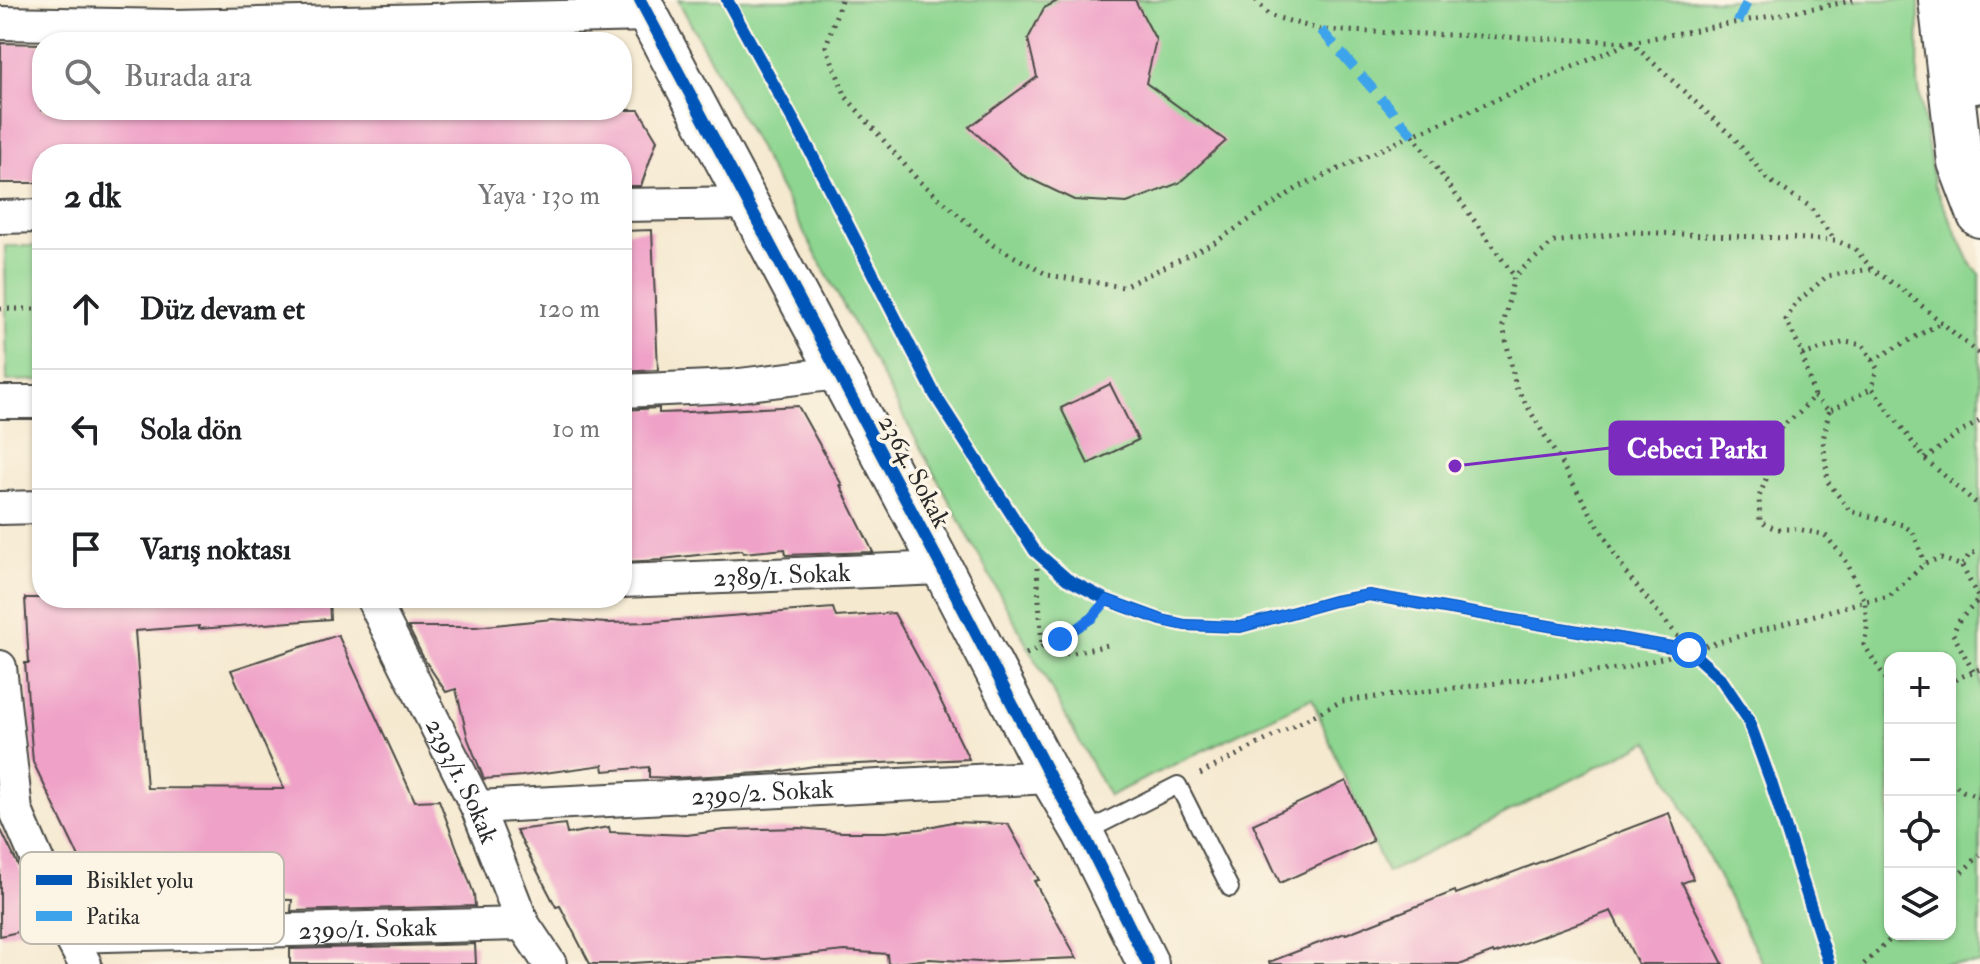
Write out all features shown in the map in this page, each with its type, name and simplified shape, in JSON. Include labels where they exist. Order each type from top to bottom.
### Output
[{"type":"main road","points":[[1941,0],[1960,162],[1980,215]]},
{"type":"main road","points":[[1974,0],[1980,143]]},
{"type":"street","points":[[0,23],[175,13],[644,8]]},
{"type":"street","name":"2364. Sokak","points":[[644,8],[1050,777],[1083,833],[1148,964]]},
{"type":"street","points":[[632,205],[748,203]]},
{"type":"street","points":[[0,217],[32,216]]},
{"type":"street","points":[[632,391],[732,386],[838,373]]},
{"type":"street","points":[[0,402],[32,402]]},
{"type":"street","points":[[0,508],[32,507]]},
{"type":"street","name":"2389/1. Sokak","points":[[632,581],[942,568]]},
{"type":"street","name":"2393/1. Sokak","points":[[377,608],[477,807],[523,924],[550,964]]},
{"type":"street","points":[[0,667],[8,811],[29,852]]},
{"type":"street","name":"2390/2. Sokak","points":[[477,807],[1050,777]]},
{"type":"street","name":"2390/1. Sokak","points":[[284,938],[523,924]]},
{"type":"street","name":"2390/1. Sokak","points":[[78,950],[181,944]]},
{"type":"lane","points":[[1083,833],[1178,785],[1230,888]]},
{"type":"path","points":[[727,0],[808,147],[935,395],[1035,551],[1067,579],[1107,600],[1185,625],[1240,627],[1334,601],[1369,595],[1689,650]]},
{"type":"path","points":[[841,0],[826,46],[846,97],[917,179],[993,245],[1048,275],[1123,287],[1217,241],[1299,187],[1631,42],[1857,0]]},
{"type":"path","points":[[1256,0],[1268,15],[1321,30],[1631,42],[1735,139],[1767,179],[1809,206],[1835,240]]},
{"type":"path","points":[[1413,135],[1514,276]]},
{"type":"path","points":[[1829,964],[1748,719],[1721,679],[1689,650],[1626,573],[1516,387],[1503,326],[1514,276],[1554,242],[1632,232],[1835,240],[1855,249],[1872,269],[1903,290],[1980,355]]},
{"type":"path","points":[[1829,411],[1814,396],[1802,355],[1786,320],[1795,304],[1827,276],[1872,269]]},
{"type":"path","points":[[0,309],[32,309]]},
{"type":"path","points":[[1873,360],[1941,323]]},
{"type":"path","points":[[1802,355],[1845,342],[1863,345],[1877,368],[1872,388],[1829,411]]},
{"type":"path","points":[[1872,388],[1925,459],[1979,504]]},
{"type":"path","points":[[1814,396],[1782,426],[1766,454],[1766,479],[1759,497],[1760,522],[1776,529],[1798,529],[1825,535],[1845,559],[1865,601],[1867,627],[1864,645],[1884,676]]},
{"type":"path","points":[[1829,411],[1823,440],[1828,482],[1850,511],[1903,525],[1913,532],[1925,563]]},
{"type":"path","points":[[1925,459],[1980,421]]},
{"type":"path","points":[[1962,566],[1969,555],[1980,550]]},
{"type":"path","points":[[1035,551],[1042,647]]},
{"type":"path","points":[[1178,785],[1342,701],[1626,668],[1890,596],[1925,563],[1941,558],[1962,566],[1979,599],[1958,622],[1953,634],[1976,670],[1956,680]]},
{"type":"path","points":[[1042,647],[1092,618],[1107,600]]},
{"type":"path","points":[[1042,647],[1069,654],[1108,645]]},
{"type":"path","points":[[1956,786],[1980,797]]},
{"type":"path","points":[[1956,877],[1980,855]]},
{"type":"path","points":[[1864,964],[1890,940]]},
{"type":"green space","points":[[678,0],[1919,0],[1918,82],[1934,185],[1972,266],[1980,274],[1980,964],[1763,964],[1649,741],[1387,873],[1312,698],[1109,796]]},
{"type":"green space","points":[[5,246],[32,246],[32,380],[7,381]]},
{"type":"building","points":[[1059,0],[1135,0],[1156,40],[1146,83],[1226,141],[1179,183],[1127,203],[1074,200],[1022,175],[969,127],[1037,77],[1028,39],[1044,8]]},
{"type":"building","points":[[1,43],[32,44],[32,120],[632,120],[632,110],[639,110],[657,140],[641,186],[632,186],[632,144],[32,144],[32,183],[0,183]]},
{"type":"building","points":[[652,230],[658,370],[632,371],[632,231]]},
{"type":"building","points":[[1110,384],[1138,440],[1088,464],[1061,408]]},
{"type":"building","points":[[798,406],[842,485],[873,552],[786,555],[785,549],[743,553],[742,550],[632,562],[632,409],[659,408],[659,413]]},
{"type":"building","points":[[25,598],[32,598],[32,608],[329,608],[330,619],[135,631],[147,788],[284,789],[231,670],[338,635],[415,801],[439,800],[474,894],[475,906],[291,911],[292,900],[284,900],[284,852],[76,852],[33,762],[25,663],[29,663]]},
{"type":"building","points":[[833,608],[836,617],[894,613],[969,759],[814,766],[776,772],[675,778],[649,777],[649,767],[604,771],[603,765],[484,779],[468,739],[456,689],[446,692],[408,627],[475,627],[552,619],[652,622]]},
{"type":"building","points":[[1346,781],[1373,841],[1280,883],[1253,824]]},
{"type":"building","points":[[1669,813],[1693,879],[1682,883],[1723,964],[1638,964],[1611,911],[1462,964],[1269,962],[1455,891],[1456,894]]},
{"type":"building","points":[[952,822],[1008,824],[1039,880],[1034,881],[1077,958],[979,962],[929,959],[888,964],[887,954],[845,951],[766,959],[728,957],[590,964],[516,830],[565,824],[567,834],[609,827],[610,832],[687,835],[725,830],[800,828],[885,832]]},
{"type":"building","points":[[0,828],[20,869],[20,932],[0,936]]},
{"type":"building","points":[[475,944],[476,964],[290,964],[290,949]]},
{"type":"marked path","points":[[1738,22],[1748,0]]},
{"type":"marked path","points":[[1321,30],[1413,135]]},
{"type":"cycle path","points":[[640,0],[1050,777],[1083,833],[1148,964]]},
{"type":"cycle path","points":[[727,0],[808,147],[935,395],[1035,551],[1067,579],[1107,600],[1185,625],[1240,627],[1334,601],[1369,595],[1689,650],[1721,679],[1748,719],[1829,964]]},
{"type":"place","name":"Cebeci Parkı","points":[[1455,466]]},
{"type":"route","points":[[1060,639],[1092,618],[1107,600],[1185,625],[1240,627],[1334,601],[1369,595],[1689,650]]}]
